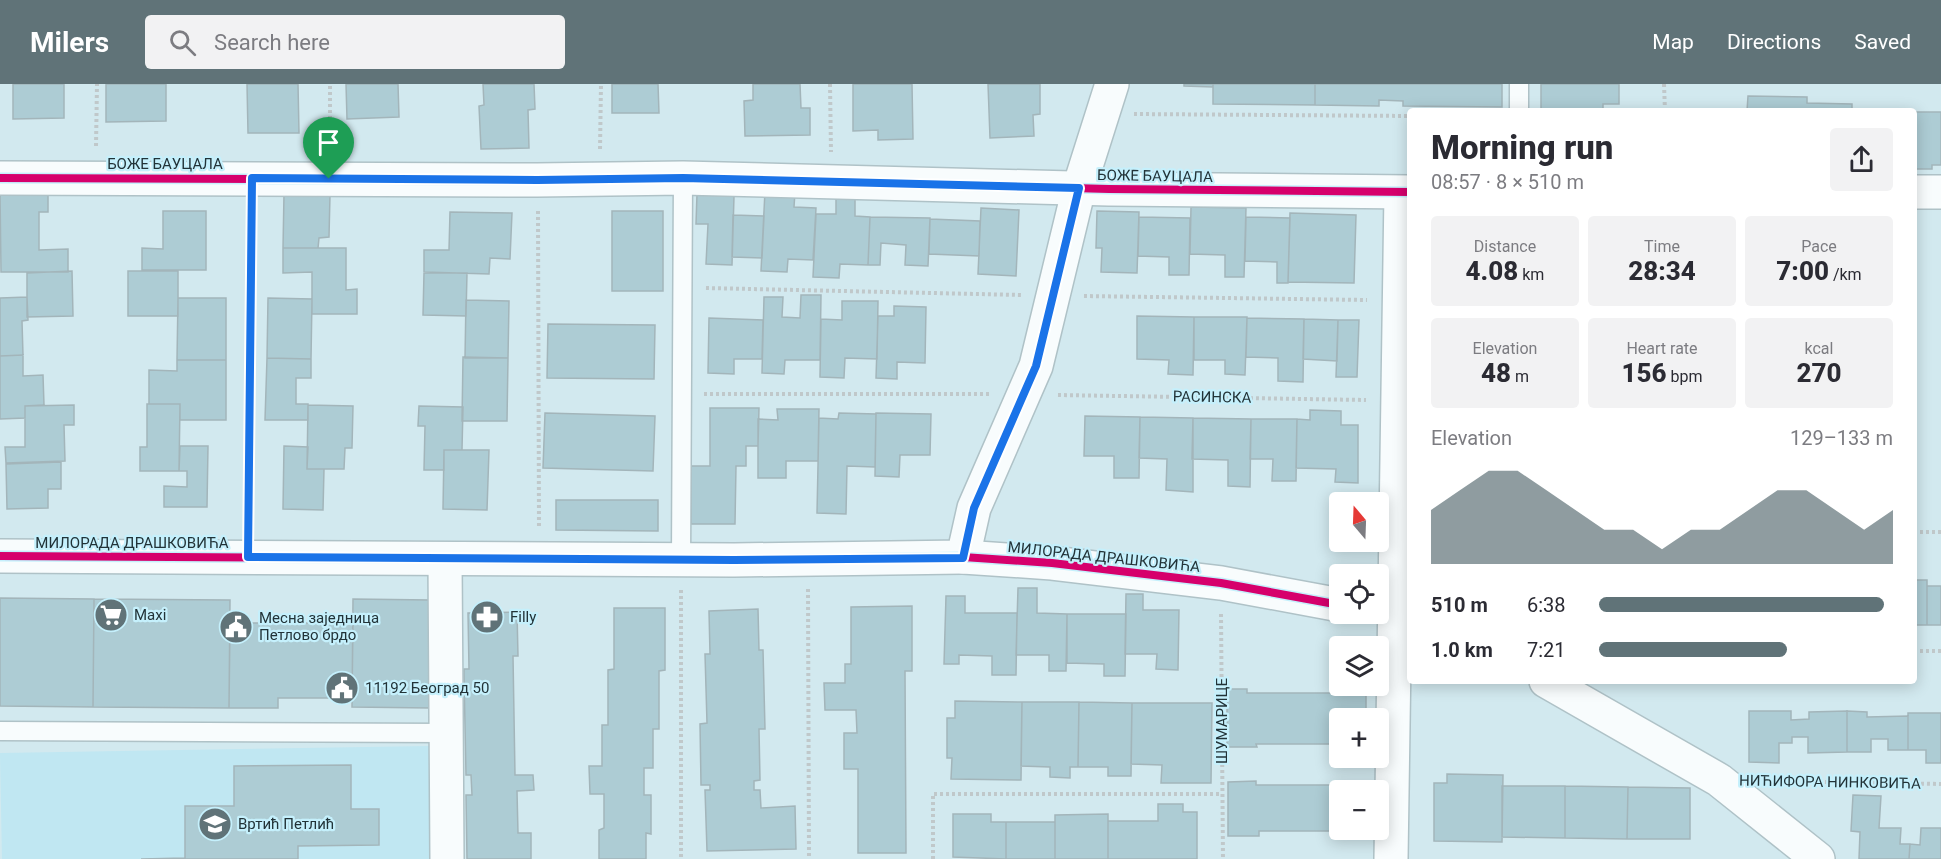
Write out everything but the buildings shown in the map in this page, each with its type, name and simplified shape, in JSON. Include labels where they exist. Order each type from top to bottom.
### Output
[{"type":"street","points":[[963,558],[974,508],[1036,366],[1079,188],[1108,99]]},
{"type":"street","name":"БОЖЕ БАУЦАЛА","points":[[0,178],[537,180],[683,178],[1079,188],[1406,192]]},
{"type":"street","points":[[1391,859],[1391,620],[1406,192]]},
{"type":"street","points":[[1917,192],[1941,192]]},
{"type":"street","name":"МИЛОРАДА ДРАШКОВИЋА","points":[[0,556],[681,560],[963,558],[1052,563],[1221,583],[1329,603]]},
{"type":"street","points":[[445,559],[447,859]]},
{"type":"street","points":[[1551,684],[1719,780],[1818,859]]},
{"type":"lane","points":[[1519,84],[1519,108]]},
{"type":"lane","points":[[681,560],[683,178]]},
{"type":"lane","points":[[0,731],[446,733]]},
{"type":"path","points":[[96,177],[97,84]]},
{"type":"path","points":[[329,179],[330,84]]},
{"type":"path","points":[[600,179],[601,84]]},
{"type":"path","points":[[830,84],[831,182]]},
{"type":"path","points":[[1664,84],[1665,108]]},
{"type":"path","points":[[1108,99],[1407,116]]},
{"type":"path","points":[[248,557],[252,178]]},
{"type":"path","points":[[537,180],[539,559]]},
{"type":"path","points":[[682,287],[1052,296],[1401,300]]},
{"type":"path","points":[[1917,532],[1941,532]]},
{"type":"path","points":[[808,558],[809,859]]},
{"type":"path","points":[[681,560],[681,859]]},
{"type":"path","points":[[1917,651],[1941,651]]},
{"type":"path","points":[[933,859],[933,794],[1222,794]]},
{"type":"shaded area","name":"Вртић Петлић","points":[[430,746],[430,859],[2,859],[0,753]]},
{"type":"cycle path","points":[[0,178],[537,180],[683,178],[1109,189],[1407,192]]},
{"type":"cycle path","points":[[0,556],[734,560],[963,557],[1052,563],[1221,583],[1329,603]]},
{"type":"place","name":"Maxi","points":[[111,615]]},
{"type":"place","name":"Filly","points":[[487,617]]},
{"type":"place","name":"Месна заједница Петлово брдо","points":[[236,627]]},
{"type":"place","name":"11192 Београд 50","points":[[342,688]]},
{"type":"place","name":"Вртић Петлић","points":[[215,824]]},
{"type":"route","points":[[252,178],[329,179],[683,178],[1079,188],[1036,366],[974,508],[967,531],[963,558],[882,556],[734,560],[248,557],[252,178]]}]
